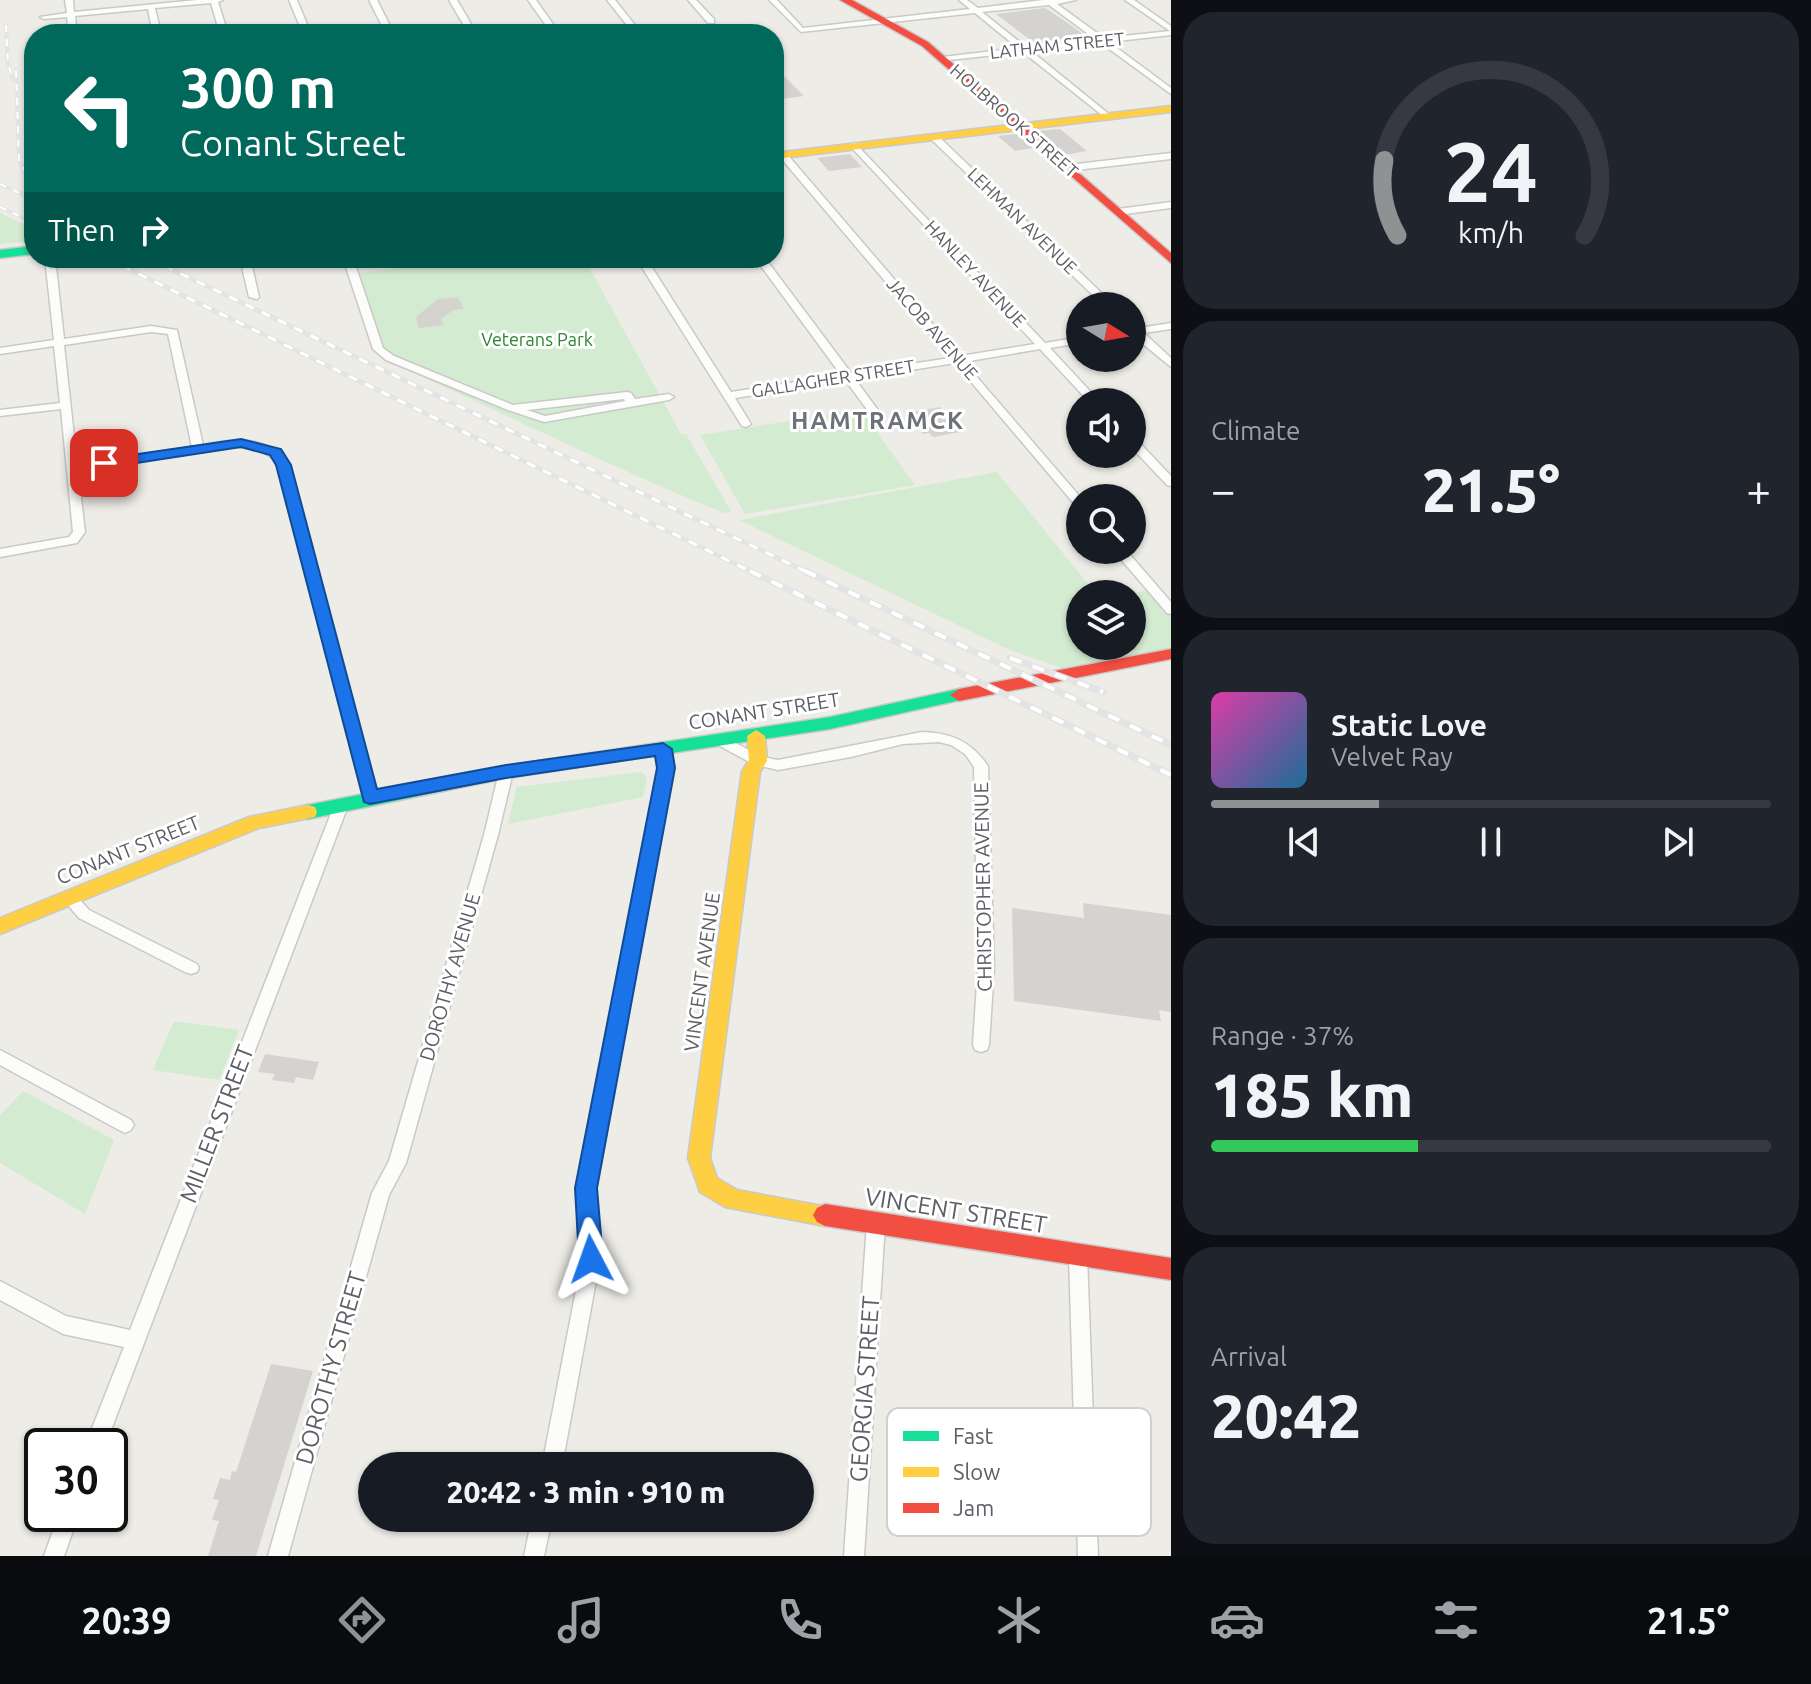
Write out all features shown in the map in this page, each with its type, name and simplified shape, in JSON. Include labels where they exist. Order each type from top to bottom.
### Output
[{"type":"street","points":[[69,0],[72,24]]},
{"type":"street","points":[[44,17],[216,0],[222,24]]},
{"type":"street","points":[[293,0],[303,24]]},
{"type":"street","points":[[373,0],[385,24]]},
{"type":"street","points":[[453,0],[467,24]]},
{"type":"street","points":[[532,0],[549,24]]},
{"type":"street","points":[[611,0],[630,24]]},
{"type":"street","points":[[692,0],[711,21]]},
{"type":"street","points":[[773,0],[801,30],[1072,0]]},
{"type":"street","name":"HOLBROOK STREET","points":[[845,0],[943,59],[1171,259]]},
{"type":"street","points":[[963,0],[1107,117]]},
{"type":"street","points":[[1129,0],[1171,31]]},
{"type":"street","points":[[1049,1],[1171,92]]},
{"type":"street","points":[[151,7],[155,24]]},
{"type":"street","name":"LATHAM STREET","points":[[943,59],[1171,31]]},
{"type":"street","points":[[784,155],[1171,109]]},
{"type":"street","name":"LEHMAN AVENUE","points":[[934,137],[1095,292]]},
{"type":"street","name":"HANLEY AVENUE","points":[[855,146],[1082,388]]},
{"type":"street","points":[[1068,168],[1171,156]]},
{"type":"street","name":"JACOB AVENUE","points":[[784,163],[1066,488]]},
{"type":"street","points":[[1118,212],[1171,205]]},
{"type":"street","points":[[0,248],[24,245]]},
{"type":"street","points":[[0,254],[24,251]]},
{"type":"street","points":[[0,553],[73,540],[79,532],[51,268]]},
{"type":"street","points":[[247,268],[254,297]]},
{"type":"street","points":[[351,268],[378,349],[390,358],[512,408],[627,395],[632,403],[669,397]]},
{"type":"street","points":[[647,268],[746,424]]},
{"type":"street","points":[[767,268],[878,417]]},
{"type":"street","points":[[1146,329],[1171,326]]},
{"type":"street","points":[[0,351],[151,329],[173,332],[198,449]]},
{"type":"street","points":[[1146,341],[1171,364]]},
{"type":"street","name":"GALLAGHER STREET","points":[[729,396],[1066,342]]},
{"type":"street","points":[[0,413],[67,405]]},
{"type":"street","points":[[73,468],[241,443],[263,446],[276,452],[284,465],[370,797]]},
{"type":"street","points":[[1146,456],[1171,483]]},
{"type":"street","points":[[1131,564],[1171,610]]},
{"type":"street","name":"CONANT STREET","points":[[0,926],[256,822],[506,772],[756,736],[1171,654]]},
{"type":"street","name":"VINCENT AVENUE","points":[[733,1200],[708,1185],[699,1158],[750,781],[758,761],[756,736]]},
{"type":"street","name":"CHRISTOPHER AVENUE","points":[[723,742],[758,761],[778,765],[923,736],[948,739],[973,754],[981,766],[986,968],[981,1045]]},
{"type":"street","points":[[555,1452],[592,1256],[586,1188],[666,768],[663,749]]},
{"type":"street","name":"DOROTHY AVENUE","points":[[388,1181],[397,1163],[491,835],[506,772]]},
{"type":"street","name":"MILLER STREET","points":[[102,1428],[342,803]]},
{"type":"street","points":[[69,897],[84,914],[191,968]]},
{"type":"street","points":[[0,1057],[125,1125]]},
{"type":"street","name":"DOROTHY STREET","points":[[278,1556],[330,1364],[340,1341],[381,1193],[388,1181]]},
{"type":"street","name":"VINCENT STREET","points":[[733,1200],[1171,1269]]},
{"type":"street","name":"GEORGIA STREET","points":[[854,1556],[876,1223]]},
{"type":"street","points":[[1078,1255],[1083,1408]]},
{"type":"street","points":[[0,1290],[63,1325],[135,1340]]},
{"type":"street","points":[[54,1556],[63,1532]]},
{"type":"street","points":[[534,1556],[539,1532]]},
{"type":"street","points":[[1087,1536],[1088,1556]]},
{"type":"green space","points":[[0,213],[24,224],[24,242],[0,244]]},
{"type":"green space","name":"Veterans Park","points":[[399,268],[590,268],[681,434],[686,434],[731,511],[724,513],[681,495],[387,361],[359,273]]},
{"type":"green space","points":[[861,410],[915,485],[745,514],[700,435]]},
{"type":"green space","points":[[997,472],[1066,557],[1066,564],[1072,564],[1085,580],[1066,580],[1066,660],[1136,660],[1071,671],[1012,651],[739,520]]},
{"type":"green space","points":[[1153,589],[1171,610],[1171,654],[1146,658],[1146,590]]},
{"type":"green space","points":[[641,772],[647,777],[643,797],[508,824],[517,787]]},
{"type":"green space","points":[[174,1021],[239,1030],[219,1080],[153,1070]]},
{"type":"green space","points":[[23,1091],[114,1140],[85,1214],[0,1163],[0,1116]]},
{"type":"building","points":[[1045,8],[1087,37],[1033,42],[996,14]]},
{"type":"building","points":[[784,76],[804,96],[784,99]]},
{"type":"building","points":[[1060,129],[1087,151],[1065,155],[1037,131]]},
{"type":"building","points":[[1016,134],[1033,148],[1015,151],[998,136]]},
{"type":"building","points":[[850,154],[862,167],[829,171],[817,158]]},
{"type":"building","points":[[458,297],[464,309],[453,310],[441,319],[444,325],[419,328],[416,317],[438,299]]},
{"type":"building","points":[[940,407],[960,432],[933,437],[929,433],[923,434],[907,413]]},
{"type":"building","points":[[1083,903],[1171,915],[1171,1012],[1159,1010],[1161,1021],[1014,1001],[1012,908],[1084,918]]},
{"type":"building","points":[[265,1054],[319,1062],[313,1080],[296,1077],[294,1083],[272,1080],[275,1074],[258,1072]]},
{"type":"building","points":[[271,1364],[313,1371],[256,1556],[208,1556],[219,1521],[212,1520],[219,1500],[213,1499],[220,1478],[230,1480],[232,1471],[236,1472]]},
{"type":"railway","points":[[6,25],[8,63],[13,80]]},
{"type":"railway","points":[[16,70],[19,160],[24,170]]},
{"type":"railway","points":[[0,184],[24,195]]},
{"type":"railway","points":[[0,207],[24,218]]},
{"type":"railway","points":[[127,268],[754,573]]},
{"type":"railway","points":[[169,268],[809,573]]},
{"type":"railway","points":[[750,571],[1171,775]]},
{"type":"railway","points":[[805,571],[1171,745]]},
{"type":"railway","points":[[1010,658],[1103,692]]},
{"type":"traffic: fast","points":[[0,254],[24,251]]},
{"type":"traffic: fast","points":[[308,812],[506,772],[830,723],[959,695]]},
{"type":"traffic: slow","points":[[784,155],[1171,109]]},
{"type":"traffic: slow","points":[[756,736],[758,761],[751,771],[699,1158],[708,1185],[733,1200],[825,1215]]},
{"type":"traffic: slow","points":[[0,926],[256,822],[308,812]]},
{"type":"traffic: jam","points":[[845,0],[925,44],[1171,259]]},
{"type":"traffic: jam","points":[[959,695],[1171,654]]},
{"type":"traffic: jam","points":[[825,1215],[1171,1269]]},
{"type":"district","name":"HAMTRAMCK","points":[[878,421]]},
{"type":"route","points":[[104,463],[241,443],[263,446],[276,452],[284,465],[370,797],[506,772],[663,749],[666,768],[586,1188],[591,1259]]}]
